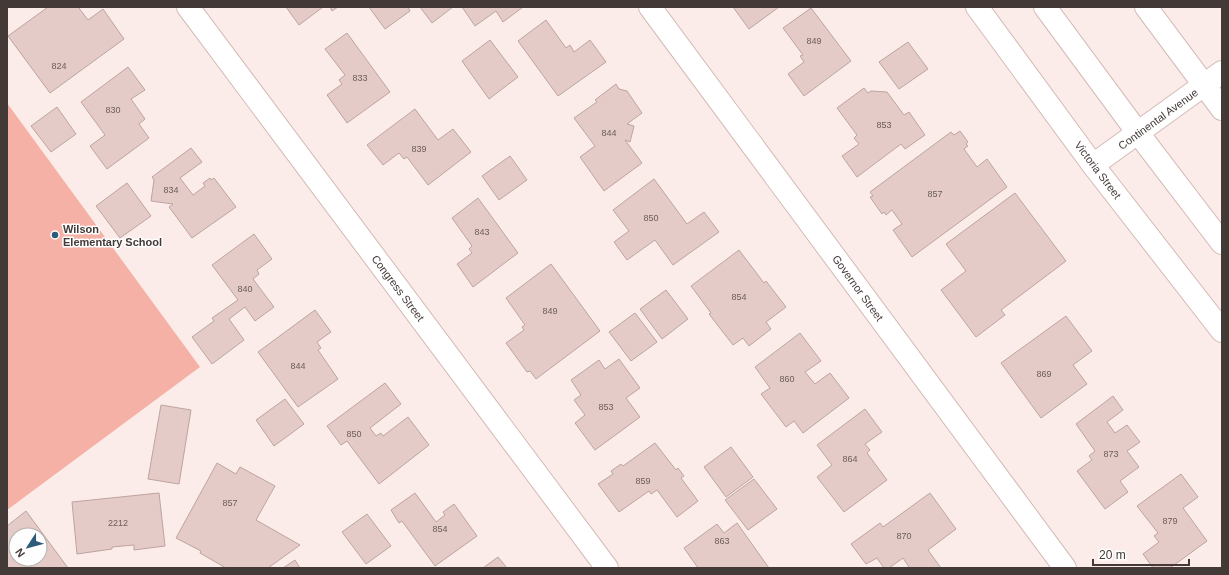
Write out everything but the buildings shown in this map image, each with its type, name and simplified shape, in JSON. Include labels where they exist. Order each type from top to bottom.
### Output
[{"type":"street","name":"Congress Street","points":[[188,7],[607,568]]},
{"type":"street","name":"Governor Street","points":[[650,7],[1065,568]]},
{"type":"street","name":"Victoria Street","points":[[977,7],[1093,165],[1222,331]]},
{"type":"street","points":[[1045,7],[1222,243]]},
{"type":"street","points":[[1146,7],[1222,109]]},
{"type":"street","name":"Continental Avenue","points":[[1093,165],[1222,72]]},
{"type":"shaded area","name":"Wilson Elementary School","points":[[7,103],[200,367],[7,510]]},
{"type":"place","name":"Wilson Elementary School","points":[[55,235]]}]
